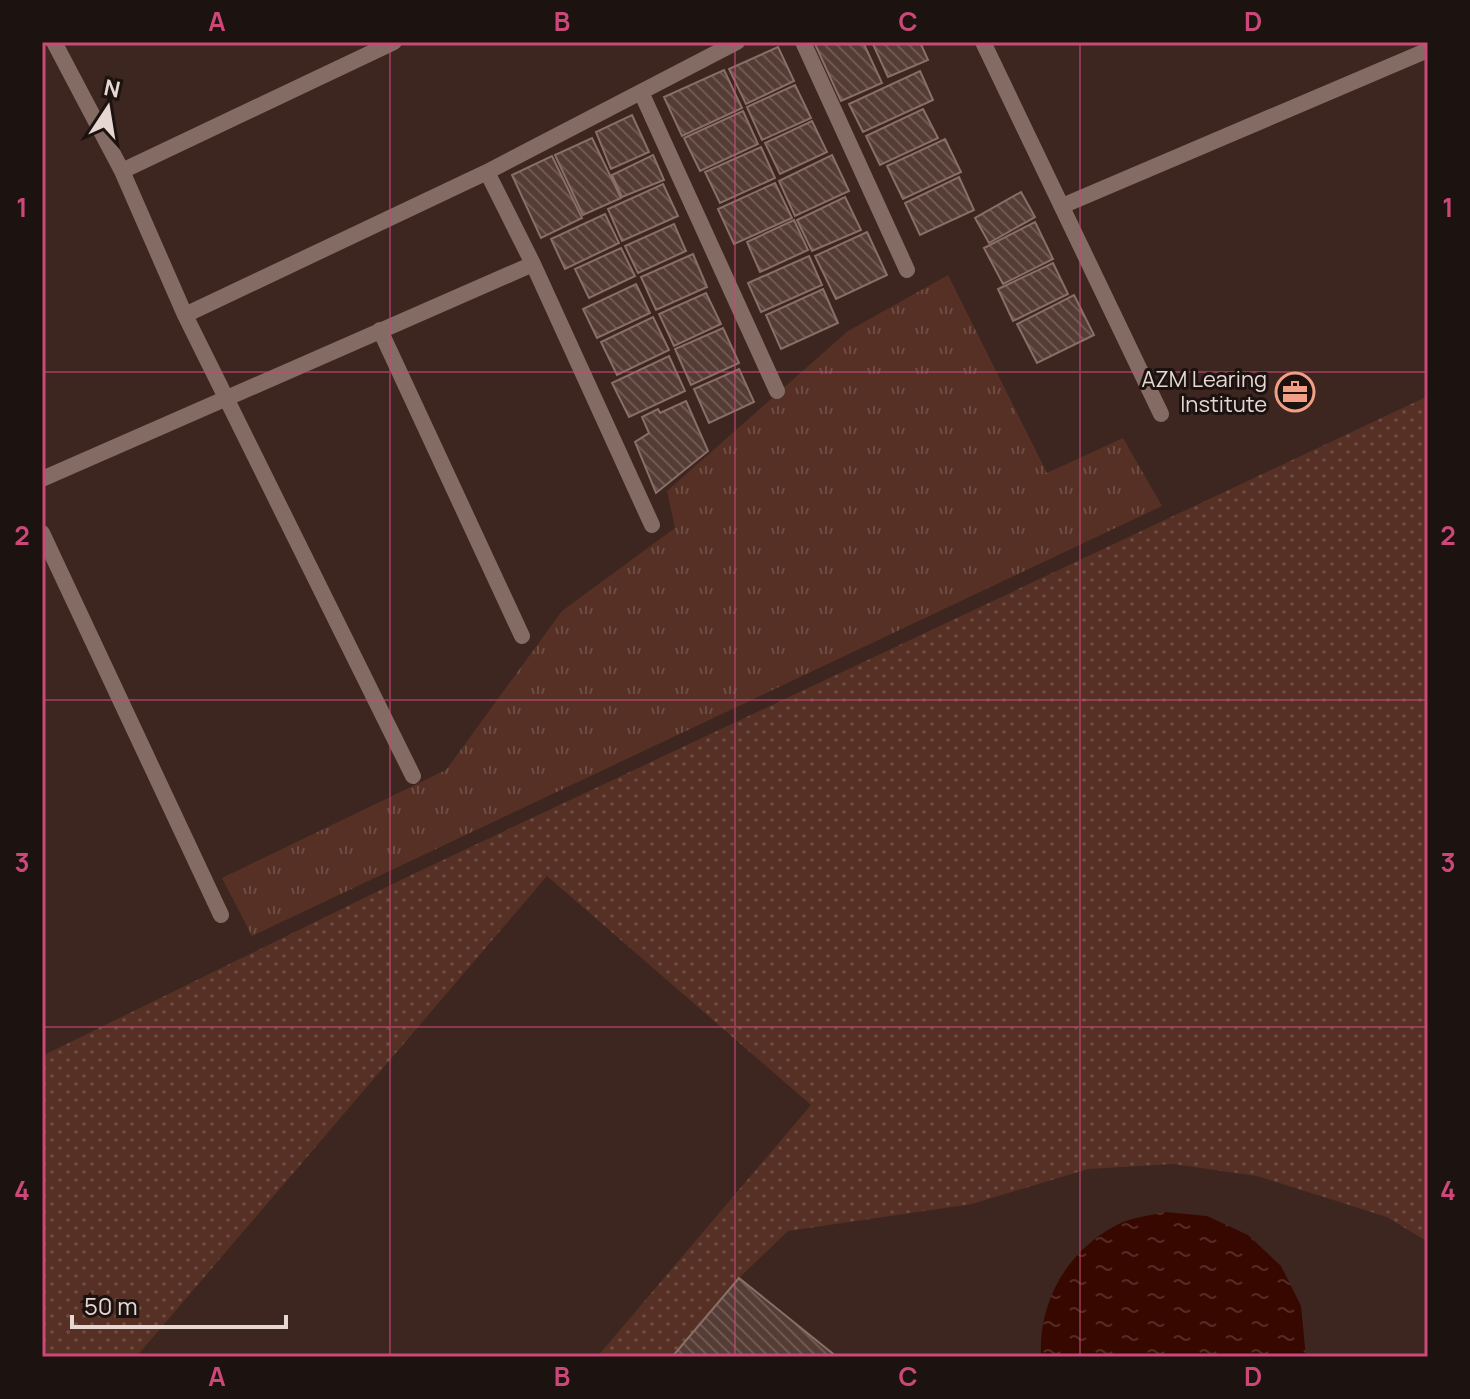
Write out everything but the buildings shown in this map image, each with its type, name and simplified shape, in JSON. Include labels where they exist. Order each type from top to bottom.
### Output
[{"type":"street","points":[[54,42],[122,171],[185,315],[413,776]]},
{"type":"street","points":[[122,171],[394,42]]},
{"type":"street","points":[[185,315],[487,172],[737,42]]},
{"type":"street","points":[[803,42],[907,270]]},
{"type":"street","points":[[983,42],[1161,414]]},
{"type":"street","points":[[1062,206],[1428,50]]},
{"type":"street","points":[[641,92],[777,391]]},
{"type":"street","points":[[487,172],[533,264],[652,525]]},
{"type":"street","points":[[42,479],[533,264]]},
{"type":"street","points":[[380,330],[522,636]]},
{"type":"street","points":[[42,533],[221,915]]},
{"type":"green space","points":[[948,275],[1047,473],[1123,438],[1162,506],[252,936],[222,878],[446,770],[562,611],[675,528],[667,491],[848,331]]},
{"type":"green space","points":[[1428,396],[1428,1242],[1387,1217],[1257,1176],[1173,1164],[1088,1169],[972,1204],[788,1231],[739,1278],[672,1357],[597,1357],[811,1105],[547,876],[136,1357],[42,1357],[42,1056],[409,876]]},
{"type":"water","points":[[1165,1212],[1207,1216],[1248,1235],[1281,1266],[1301,1306],[1306,1357],[1041,1357],[1045,1315],[1061,1277],[1073,1260],[1104,1232],[1123,1222]]},
{"type":"place","name":"AZM Learing Institute","points":[[1295,392]]}]
